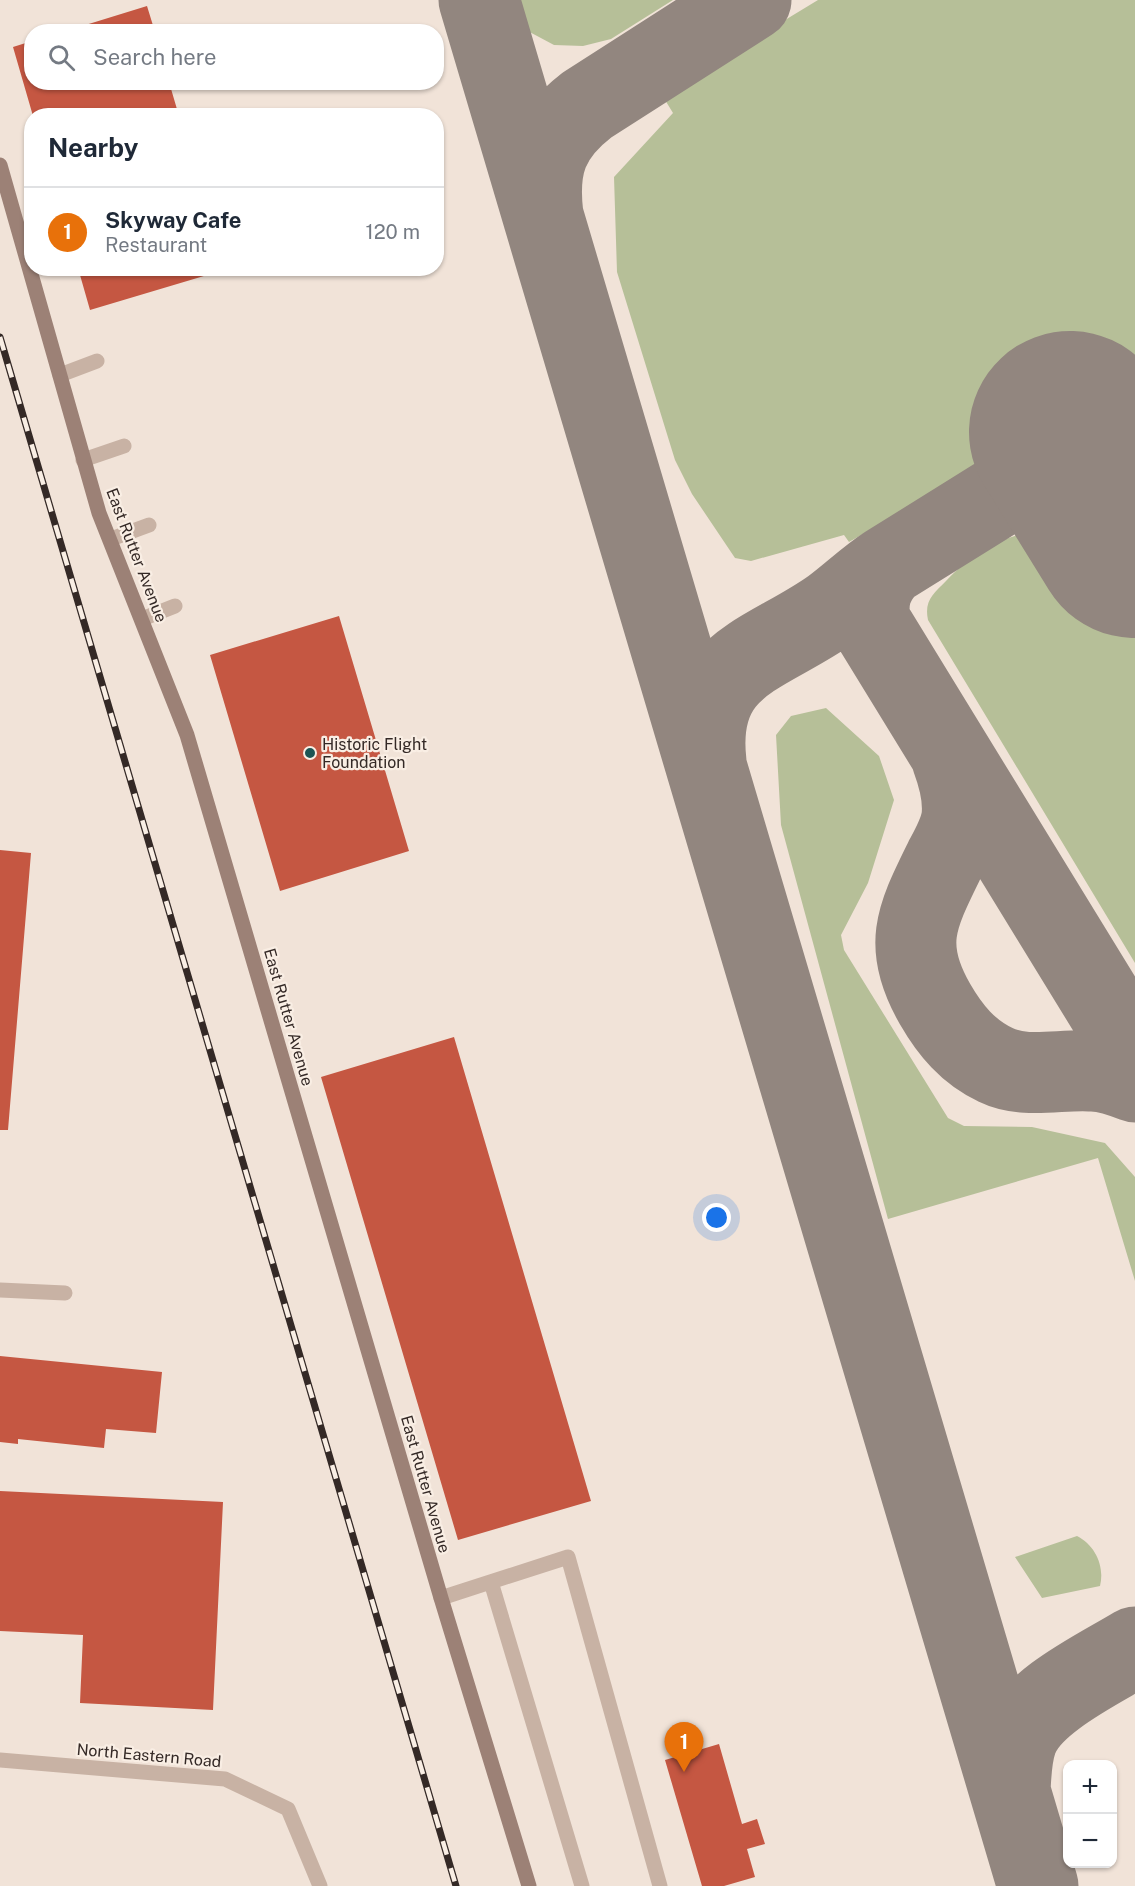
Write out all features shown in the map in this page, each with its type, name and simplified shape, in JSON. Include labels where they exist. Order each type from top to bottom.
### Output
[{"type":"street","name":"East Rutter Avenue","points":[[0,165],[24,249]]},
{"type":"street","name":"East Rutter Avenue","points":[[32,276],[99,513],[190,747],[441,1598],[529,1886]]},
{"type":"street","points":[[60,375],[97,361]]},
{"type":"street","points":[[83,460],[124,446]]},
{"type":"street","points":[[111,539],[149,525]]},
{"type":"street","points":[[142,619],[175,606]]},
{"type":"street","points":[[0,1290],[65,1293]]},
{"type":"street","points":[[441,1598],[568,1557],[660,1886]]},
{"type":"street","points":[[490,1582],[582,1886]]},
{"type":"street","name":"North Eastern Road","points":[[0,1761],[225,1779],[288,1809],[320,1886]]},
{"type":"green space","points":[[504,0],[673,0],[611,39],[583,46],[554,45],[524,29]]},
{"type":"green space","points":[[818,0],[1135,0],[1135,436],[1072,335],[986,389],[1020,444],[849,542],[844,535],[751,561],[735,558],[692,494],[675,460],[617,272],[614,177],[673,113],[662,95]]},
{"type":"green space","points":[[1067,521],[1135,630],[1135,963],[928,620],[927,608],[934,594],[974,556],[1016,535]]},
{"type":"green space","points":[[826,708],[879,756],[894,800],[868,883],[841,935],[844,950],[948,1118],[964,1126],[1032,1127],[1105,1143],[1135,1177],[1135,1281],[1098,1158],[888,1219],[781,825],[776,735],[791,716]]},
{"type":"green space","points":[[1077,1536],[1089,1545],[1097,1557],[1101,1571],[1100,1586],[1042,1598],[1015,1557]]},
{"type":"building","points":[[147,6],[153,24],[89,24]]},
{"type":"building","points":[[24,44],[24,85],[13,47]]},
{"type":"building","points":[[25,90],[171,90],[177,108],[31,108]]},
{"type":"building","points":[[80,276],[204,276],[90,310]]},
{"type":"building","name":"Historic Flight Foundation","points":[[339,616],[409,851],[280,891],[210,655]]},
{"type":"building","points":[[0,850],[31,853],[8,1130],[0,1130]]},
{"type":"building","points":[[454,1037],[591,1501],[458,1540],[321,1077]]},
{"type":"building","points":[[0,1356],[162,1372],[156,1433],[106,1429],[104,1448],[18,1439],[18,1444],[0,1442]]},
{"type":"building","points":[[0,1491],[223,1502],[213,1710],[80,1703],[83,1635],[0,1631]]},
{"type":"building","points":[[719,1744],[742,1824],[757,1819],[765,1844],[747,1849],[755,1877],[724,1886],[702,1886],[665,1760]]},
{"type":"taxiway","points":[[479,0],[1038,1886]]},
{"type":"taxiway","points":[[543,216],[544,167],[548,153],[562,128],[587,105],[751,0]]},
{"type":"taxiway","points":[[706,762],[706,729],[712,703],[724,682],[740,666],[832,609],[887,566],[1038,472],[1071,462],[1090,464]]},
{"type":"taxiway","points":[[887,566],[871,592],[870,622],[1135,1054]]},
{"type":"taxiway","points":[[952,759],[962,795],[961,823],[927,897],[917,931],[918,964],[935,1004],[947,1023],[968,1047],[996,1065],[1031,1073],[1103,1072],[1135,1082]]},
{"type":"taxiway","points":[[1010,1791],[1012,1759],[1017,1740],[1025,1725],[1051,1699],[1135,1647]]},
{"type":"runway","points":[[1070,432],[1135,537]]},
{"type":"railway","points":[[0,337],[456,1886]]},
{"type":"place","name":"Historic Flight Foundation","points":[[310,753]]},
{"type":"place","name":"Skyway Cafe","points":[[684,1772]]}]
